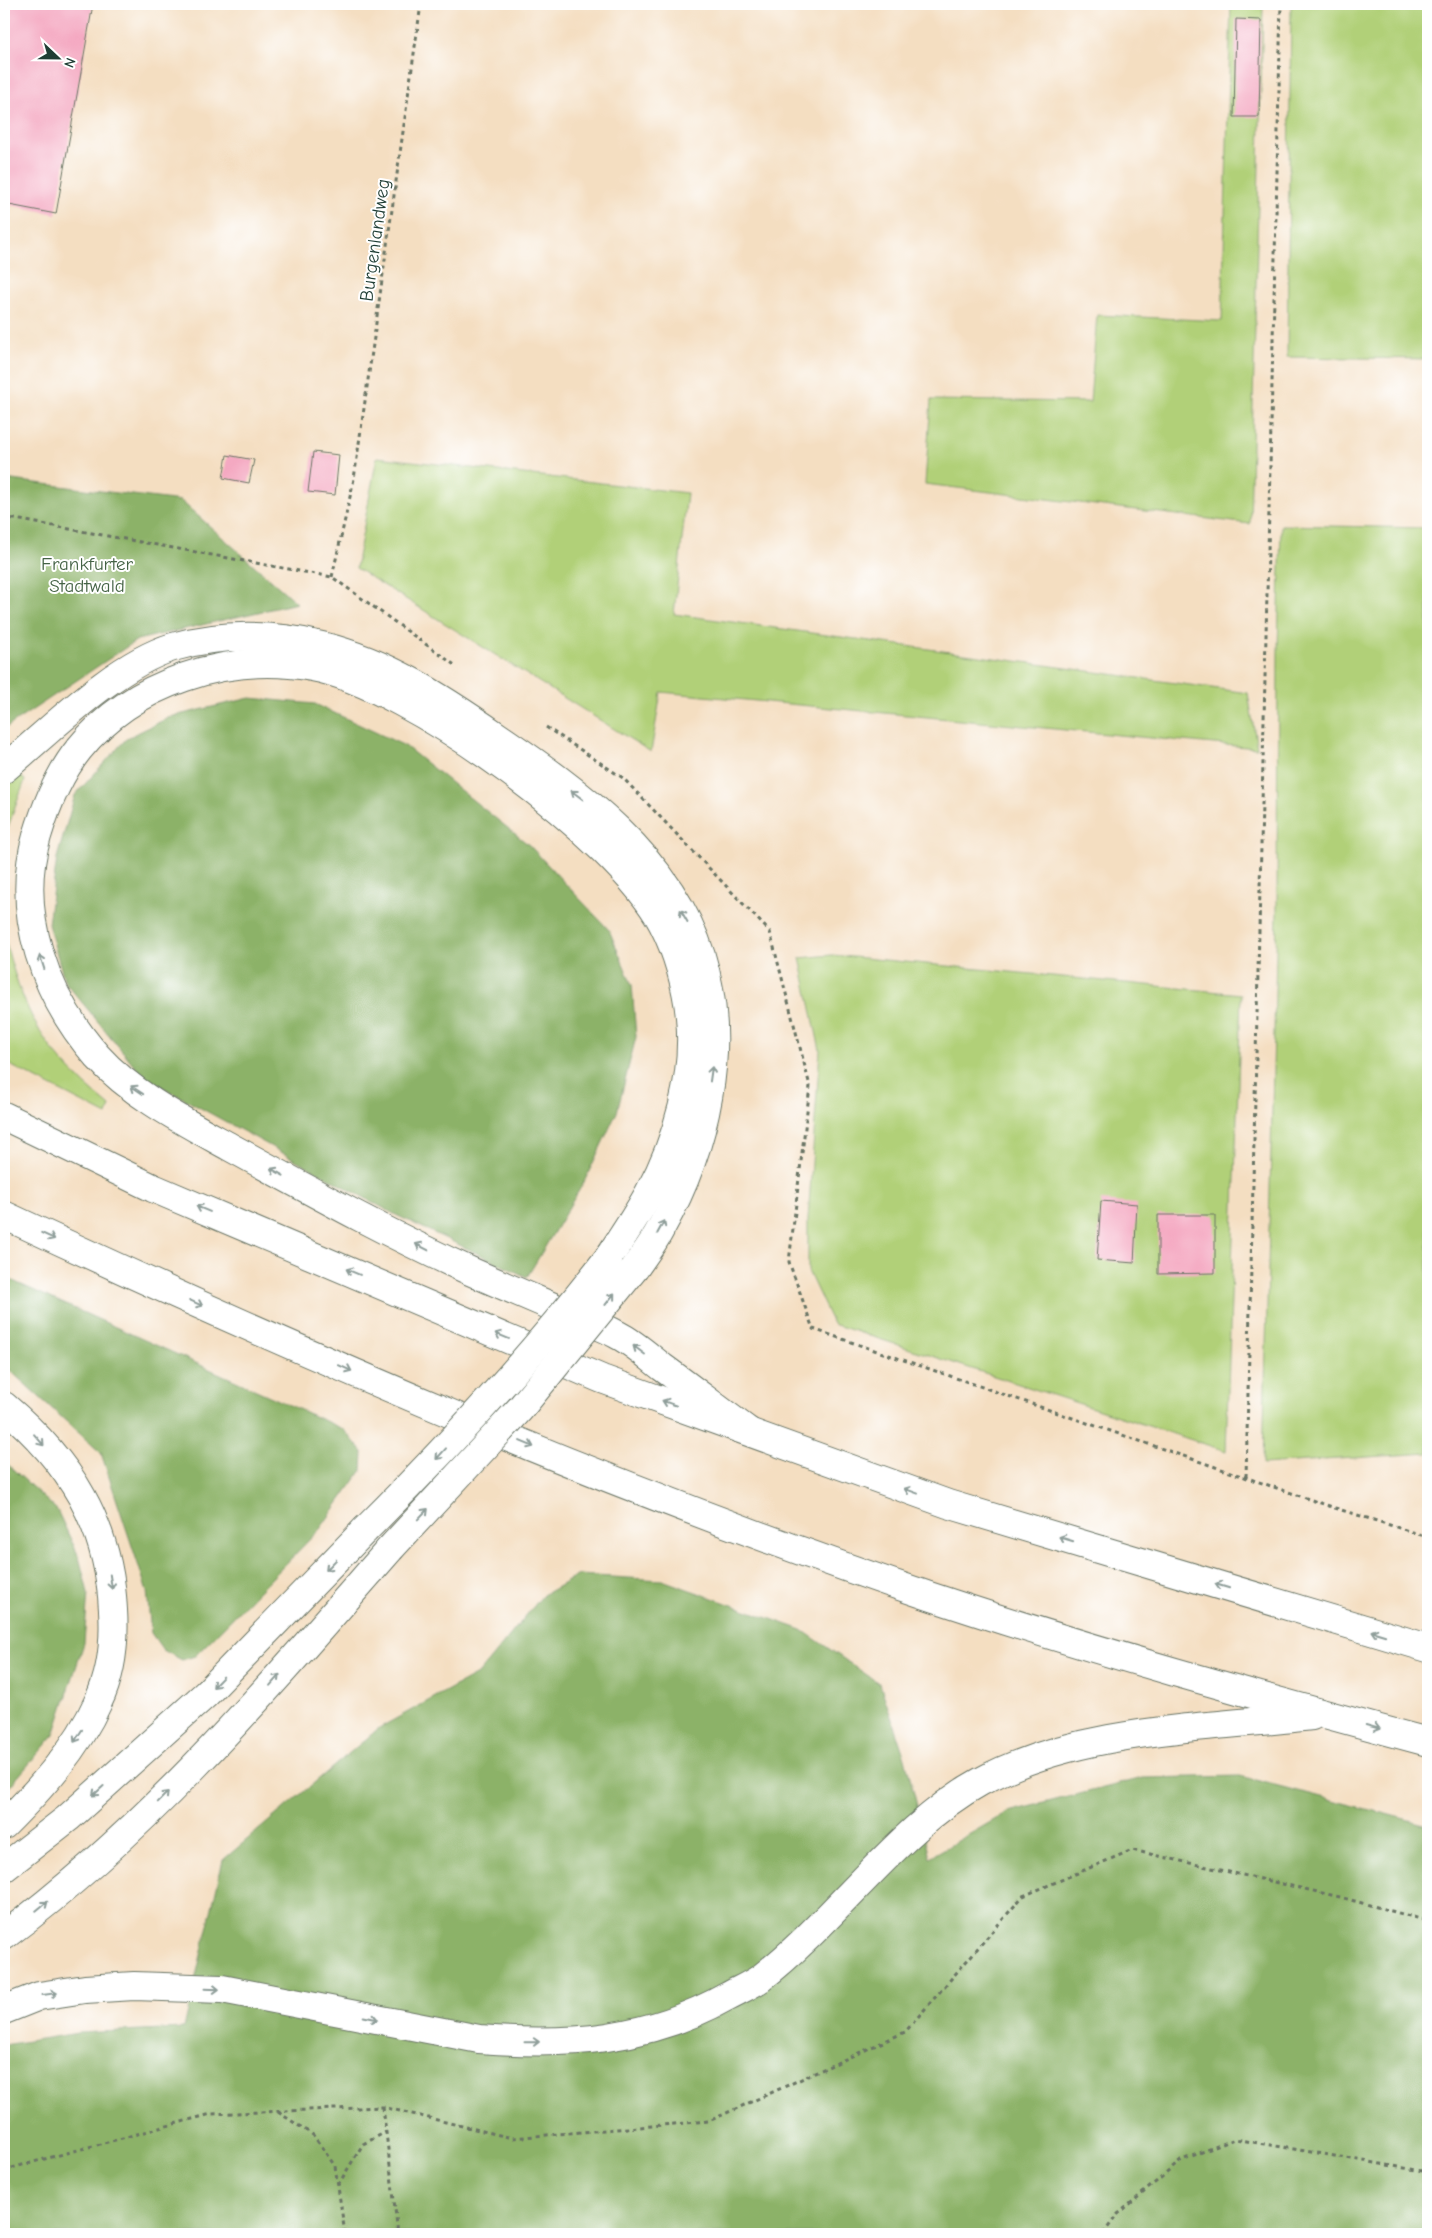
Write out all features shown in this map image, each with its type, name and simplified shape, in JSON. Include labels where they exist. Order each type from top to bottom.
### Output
[{"type":"highway","points":[[4,769],[88,698],[133,664],[172,648],[195,642],[269,637],[323,646],[406,677],[435,694],[529,758],[597,810],[632,844],[663,884],[687,920],[701,956],[713,1023],[712,1063],[707,1104],[696,1146],[680,1191],[660,1230],[635,1268],[520,1410],[390,1549],[249,1708],[142,1819],[86,1871],[4,1936]]},
{"type":"highway","points":[[4,1868],[68,1818],[206,1694],[365,1530],[434,1462],[566,1313],[609,1257],[650,1192],[665,1159],[679,1115],[688,1073],[692,1041],[690,1010],[678,964],[662,923],[639,889],[582,830],[521,779],[423,714],[372,686],[336,673],[311,667],[267,662],[231,664],[162,687],[133,701],[106,721],[78,750],[61,778],[44,814],[32,853],[29,879],[31,917],[41,960],[55,996],[98,1058],[126,1083],[159,1105],[318,1195],[465,1269],[619,1335],[748,1432]]},
{"type":"highway","points":[[4,1116],[153,1188],[602,1379],[948,1504],[1428,1648]]},
{"type":"highway","points":[[4,1215],[115,1267],[398,1390],[572,1463],[749,1532],[931,1596],[1081,1644],[1326,1715],[1428,1742]]},
{"type":"highway","points":[[4,1406],[27,1426],[52,1455],[69,1476],[91,1510],[106,1549],[112,1588],[115,1636],[109,1670],[98,1702],[80,1735],[38,1789],[4,1825]]},
{"type":"highway","points":[[4,2010],[39,1996],[85,1989],[134,1986],[222,1989],[479,2039],[520,2042],[610,2038],[657,2027],[710,2007],[759,1979],[799,1946],[910,1835],[979,1782],[1054,1752],[1092,1742],[1142,1734],[1326,1715]]},
{"type":"path","name":"Burgenlandweg","points":[[332,577],[354,480],[421,4]]},
{"type":"path","points":[[1246,1477],[1281,4]]},
{"type":"path","points":[[4,517],[332,577],[457,668]]},
{"type":"path","points":[[544,726],[623,778],[770,932],[810,1086],[789,1262],[813,1329],[1428,1537]]},
{"type":"path","points":[[4,2170],[211,2114],[383,2107],[512,2138],[709,2121],[905,2032],[1023,1896],[1132,1850],[1340,1897],[1428,1921]]},
{"type":"path","points":[[383,2107],[398,2234]]},
{"type":"path","points":[[277,2111],[314,2136],[335,2166],[344,2234]]},
{"type":"path","points":[[338,2185],[363,2144],[386,2132]]},
{"type":"path","points":[[1103,2234],[1118,2214],[1182,2160],[1235,2139],[1428,2172]]},
{"type":"green space","points":[[1231,4],[1263,4],[1250,524],[925,484],[931,400],[1090,402],[1097,315],[1222,321]]},
{"type":"green space","points":[[1291,4],[1428,4],[1428,359],[1287,357]]},
{"type":"green space","points":[[377,457],[687,493],[674,614],[1248,693],[1257,748],[661,692],[651,752],[356,568]]},
{"type":"green space","name":"Frankfurter Stadtwald","points":[[4,479],[181,501],[297,603],[137,640],[4,729]]},
{"type":"green space","points":[[1281,525],[1428,528],[1428,1453],[1263,1464],[1277,914],[1278,652]]},
{"type":"green space","points":[[250,698],[315,704],[405,746],[529,845],[609,930],[632,985],[636,1037],[617,1112],[584,1182],[527,1277],[396,1215],[144,1077],[65,982],[48,924],[57,858],[75,795],[127,738],[170,717]]},
{"type":"green space","points":[[19,775],[25,780],[5,835],[4,849],[4,788]]},
{"type":"green space","points":[[4,935],[24,1000],[40,1031],[60,1059],[84,1084],[110,1106],[107,1115],[4,1062]]},
{"type":"green space","points":[[832,955],[1241,994],[1226,1451],[833,1324],[808,1271],[808,1219],[820,1050],[800,958]]},
{"type":"green space","points":[[4,1277],[343,1429],[363,1452],[362,1470],[320,1529],[195,1656],[182,1660],[163,1650],[151,1633],[147,1591],[101,1453],[4,1365]]},
{"type":"green space","points":[[4,1461],[57,1510],[79,1557],[88,1593],[84,1643],[54,1735],[4,1793]]},
{"type":"green space","points":[[579,1575],[662,1580],[802,1630],[880,1684],[905,1758],[930,1857],[1008,1812],[1143,1778],[1240,1776],[1428,1825],[1428,2234],[4,2234],[4,2045],[78,2033],[184,2028],[223,1860],[379,1728],[479,1673],[543,1595]]},
{"type":"building","points":[[4,4],[93,4],[56,214],[4,204]]},
{"type":"building","points":[[1236,19],[1261,20],[1259,117],[1234,117]]},
{"type":"building","points":[[313,452],[339,455],[335,495],[308,492]]},
{"type":"building","points":[[227,455],[254,460],[249,483],[223,478]]},
{"type":"building","points":[[1101,1201],[1137,1204],[1134,1263],[1097,1260]]},
{"type":"building","points":[[1158,1215],[1215,1215],[1215,1273],[1158,1274]]}]
